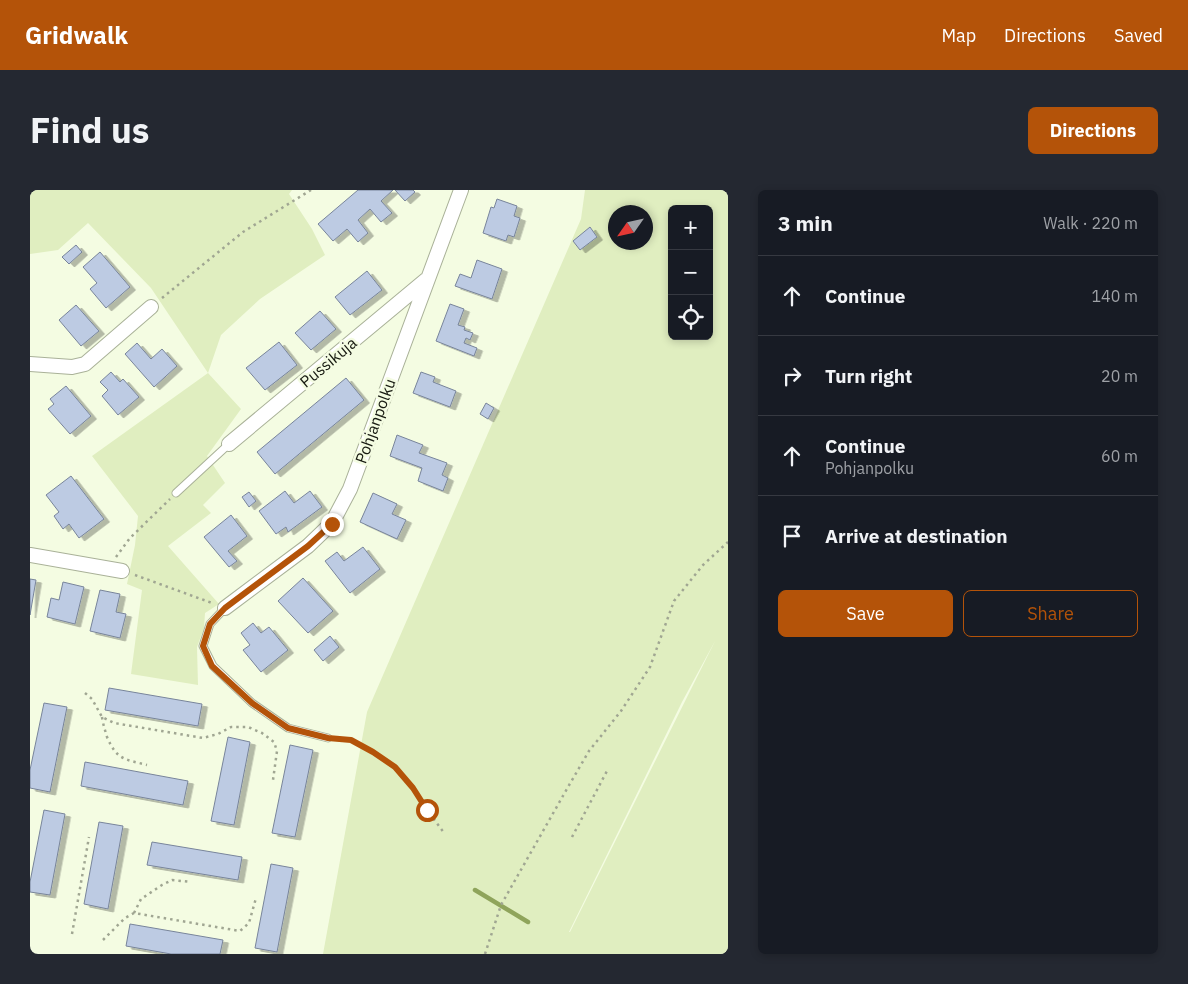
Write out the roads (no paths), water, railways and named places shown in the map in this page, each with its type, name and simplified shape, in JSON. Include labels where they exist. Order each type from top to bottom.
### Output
[{"type":"street","name":"Pohjanpolku","points":[[225,608],[308,546],[332,524],[350,489],[461,190]]},
{"type":"street","name":"Pussikuja","points":[[229,444],[427,280]]},
{"type":"street","points":[[30,364],[72,367],[85,364],[151,307]]},
{"type":"street","points":[[30,555],[115,569]]},
{"type":"lane","points":[[176,493],[229,444]]},
{"type":"lane","points":[[225,608],[210,624],[203,646],[212,666],[252,703],[288,728],[328,738]]},
{"type":"waterway","points":[[475,890],[528,922]]}]
